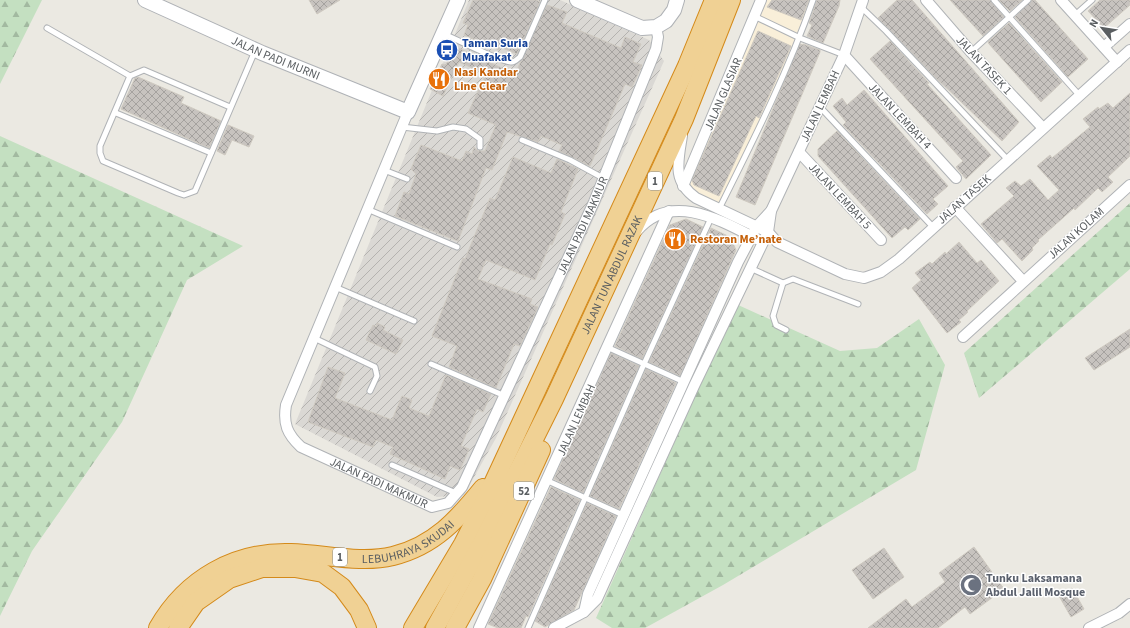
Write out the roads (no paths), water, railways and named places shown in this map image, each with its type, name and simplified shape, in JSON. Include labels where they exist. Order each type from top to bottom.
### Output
[{"type":"highway","name":"JALAN TUN ABDUL RAZAK","points":[[506,453],[684,73],[714,0]]},
{"type":"highway","name":"JALAN TUN ABDUL RAZAK","points":[[435,628],[481,546],[554,399],[684,120],[731,0]]},
{"type":"highway","name":"52","points":[[455,628],[482,579],[563,400],[577,348]]},
{"type":"highway","name":"LEBUHRAYA SKUDAI","points":[[158,628],[175,603],[195,584],[226,564],[265,554],[291,553],[348,558],[393,556],[427,542],[441,534],[467,507],[489,480],[506,453]]},
{"type":"highway","points":[[413,628],[464,544],[506,453]]},
{"type":"highway","points":[[178,628],[196,602],[229,579],[262,568],[295,568],[322,573],[342,587],[360,610],[367,628]]},
{"type":"street","name":"JALAN PADI MURNI","points":[[144,0],[256,50],[408,112]]},
{"type":"street","name":"JALAN PADI MAKMUR","points":[[458,0],[367,209],[286,405],[284,417],[286,429],[291,438],[300,446],[432,507],[448,503],[457,494],[504,396],[603,178],[656,49],[658,37],[656,27]]},
{"type":"street","points":[[577,0],[642,28],[656,27],[666,20],[674,10],[677,0]]},
{"type":"street","name":"JALAN GLASIAR","points":[[683,186],[761,0]]},
{"type":"street","name":"JALAN TASEK 1","points":[[926,0],[971,52],[1044,128]]},
{"type":"street","points":[[1061,0],[1117,62]]},
{"type":"street","name":"JALAN LEMBAH","points":[[554,628],[584,612],[597,599],[694,386],[749,268],[768,232],[771,211],[844,55],[862,3]]},
{"type":"street","points":[[1104,47],[1130,24]]},
{"type":"street","name":"JALAN TASEK","points":[[683,186],[696,198],[768,232],[777,242],[845,274],[864,278],[881,272],[955,208],[1130,50]]},
{"type":"street","name":"JALAN LEMBAH 4","points":[[844,55],[956,178]]},
{"type":"street","points":[[683,186],[678,176],[684,120]]},
{"type":"street","name":"JALAN LEMBAH 5","points":[[799,152],[881,240]]},
{"type":"street","name":"JALAN KOLAM","points":[[963,337],[1130,185]]},
{"type":"street","points":[[955,208],[1023,281]]},
{"type":"street","name":"JALAN LEMBAH","points":[[480,628],[609,348],[670,211]]},
{"type":"street","name":"JALAN TASEK","points":[[627,243],[650,218],[670,211],[691,211],[711,218],[763,242],[777,242]]},
{"type":"street","name":"JALAN LEMBAH","points":[[584,612],[588,594],[738,262],[757,226],[771,211]]},
{"type":"street","points":[[684,382],[694,386]]},
{"type":"street","points":[[623,515],[633,520]]},
{"type":"street","points":[[1089,628],[1119,613],[1130,604]]},
{"type":"lane","points":[[443,34],[511,63],[520,57],[545,0]]},
{"type":"lane","points":[[719,209],[764,119],[800,38],[814,0]]},
{"type":"lane","points":[[994,0],[1080,96]]},
{"type":"lane","points":[[971,52],[1028,0]]},
{"type":"lane","points":[[1075,15],[1092,0]]},
{"type":"lane","points":[[862,3],[886,31],[1008,160]]},
{"type":"lane","points":[[754,16],[800,38],[844,55]]},
{"type":"lane","points":[[48,28],[130,76]]},
{"type":"lane","points":[[230,106],[144,70],[130,76],[116,112],[100,146],[100,154],[103,161],[178,193],[184,195],[195,191],[230,106],[256,50]]},
{"type":"lane","points":[[819,106],[933,227]]},
{"type":"lane","points":[[116,112],[210,153]]},
{"type":"lane","points":[[402,127],[437,130],[453,127],[466,129],[480,139],[480,147]]},
{"type":"lane","points":[[522,140],[570,160],[603,178]]},
{"type":"lane","points":[[384,170],[407,179]]},
{"type":"lane","points":[[367,209],[457,247]]},
{"type":"lane","points":[[528,628],[644,364],[711,218]]},
{"type":"lane","points":[[749,268],[783,283],[793,279],[858,304]]},
{"type":"lane","points":[[783,283],[772,316],[776,325],[786,330]]},
{"type":"lane","points":[[335,287],[414,321]]},
{"type":"lane","points":[[314,338],[375,367],[377,376],[370,391]]},
{"type":"lane","points":[[609,348],[684,382]]},
{"type":"lane","points":[[431,364],[504,396]]},
{"type":"lane","points":[[392,465],[457,494]]},
{"type":"lane","points":[[548,481],[623,515]]},
{"type":"place","name":"Taman Suria Muafakat","points":[[447,50]]},
{"type":"place","name":"Nasi Kandar Line Clear","points":[[439,79]]},
{"type":"place","name":"Restoran Me’nate","points":[[675,239]]},
{"type":"place","name":"Tunku Laksamana Abdul Jalil Mosque","points":[[971,585]]}]
